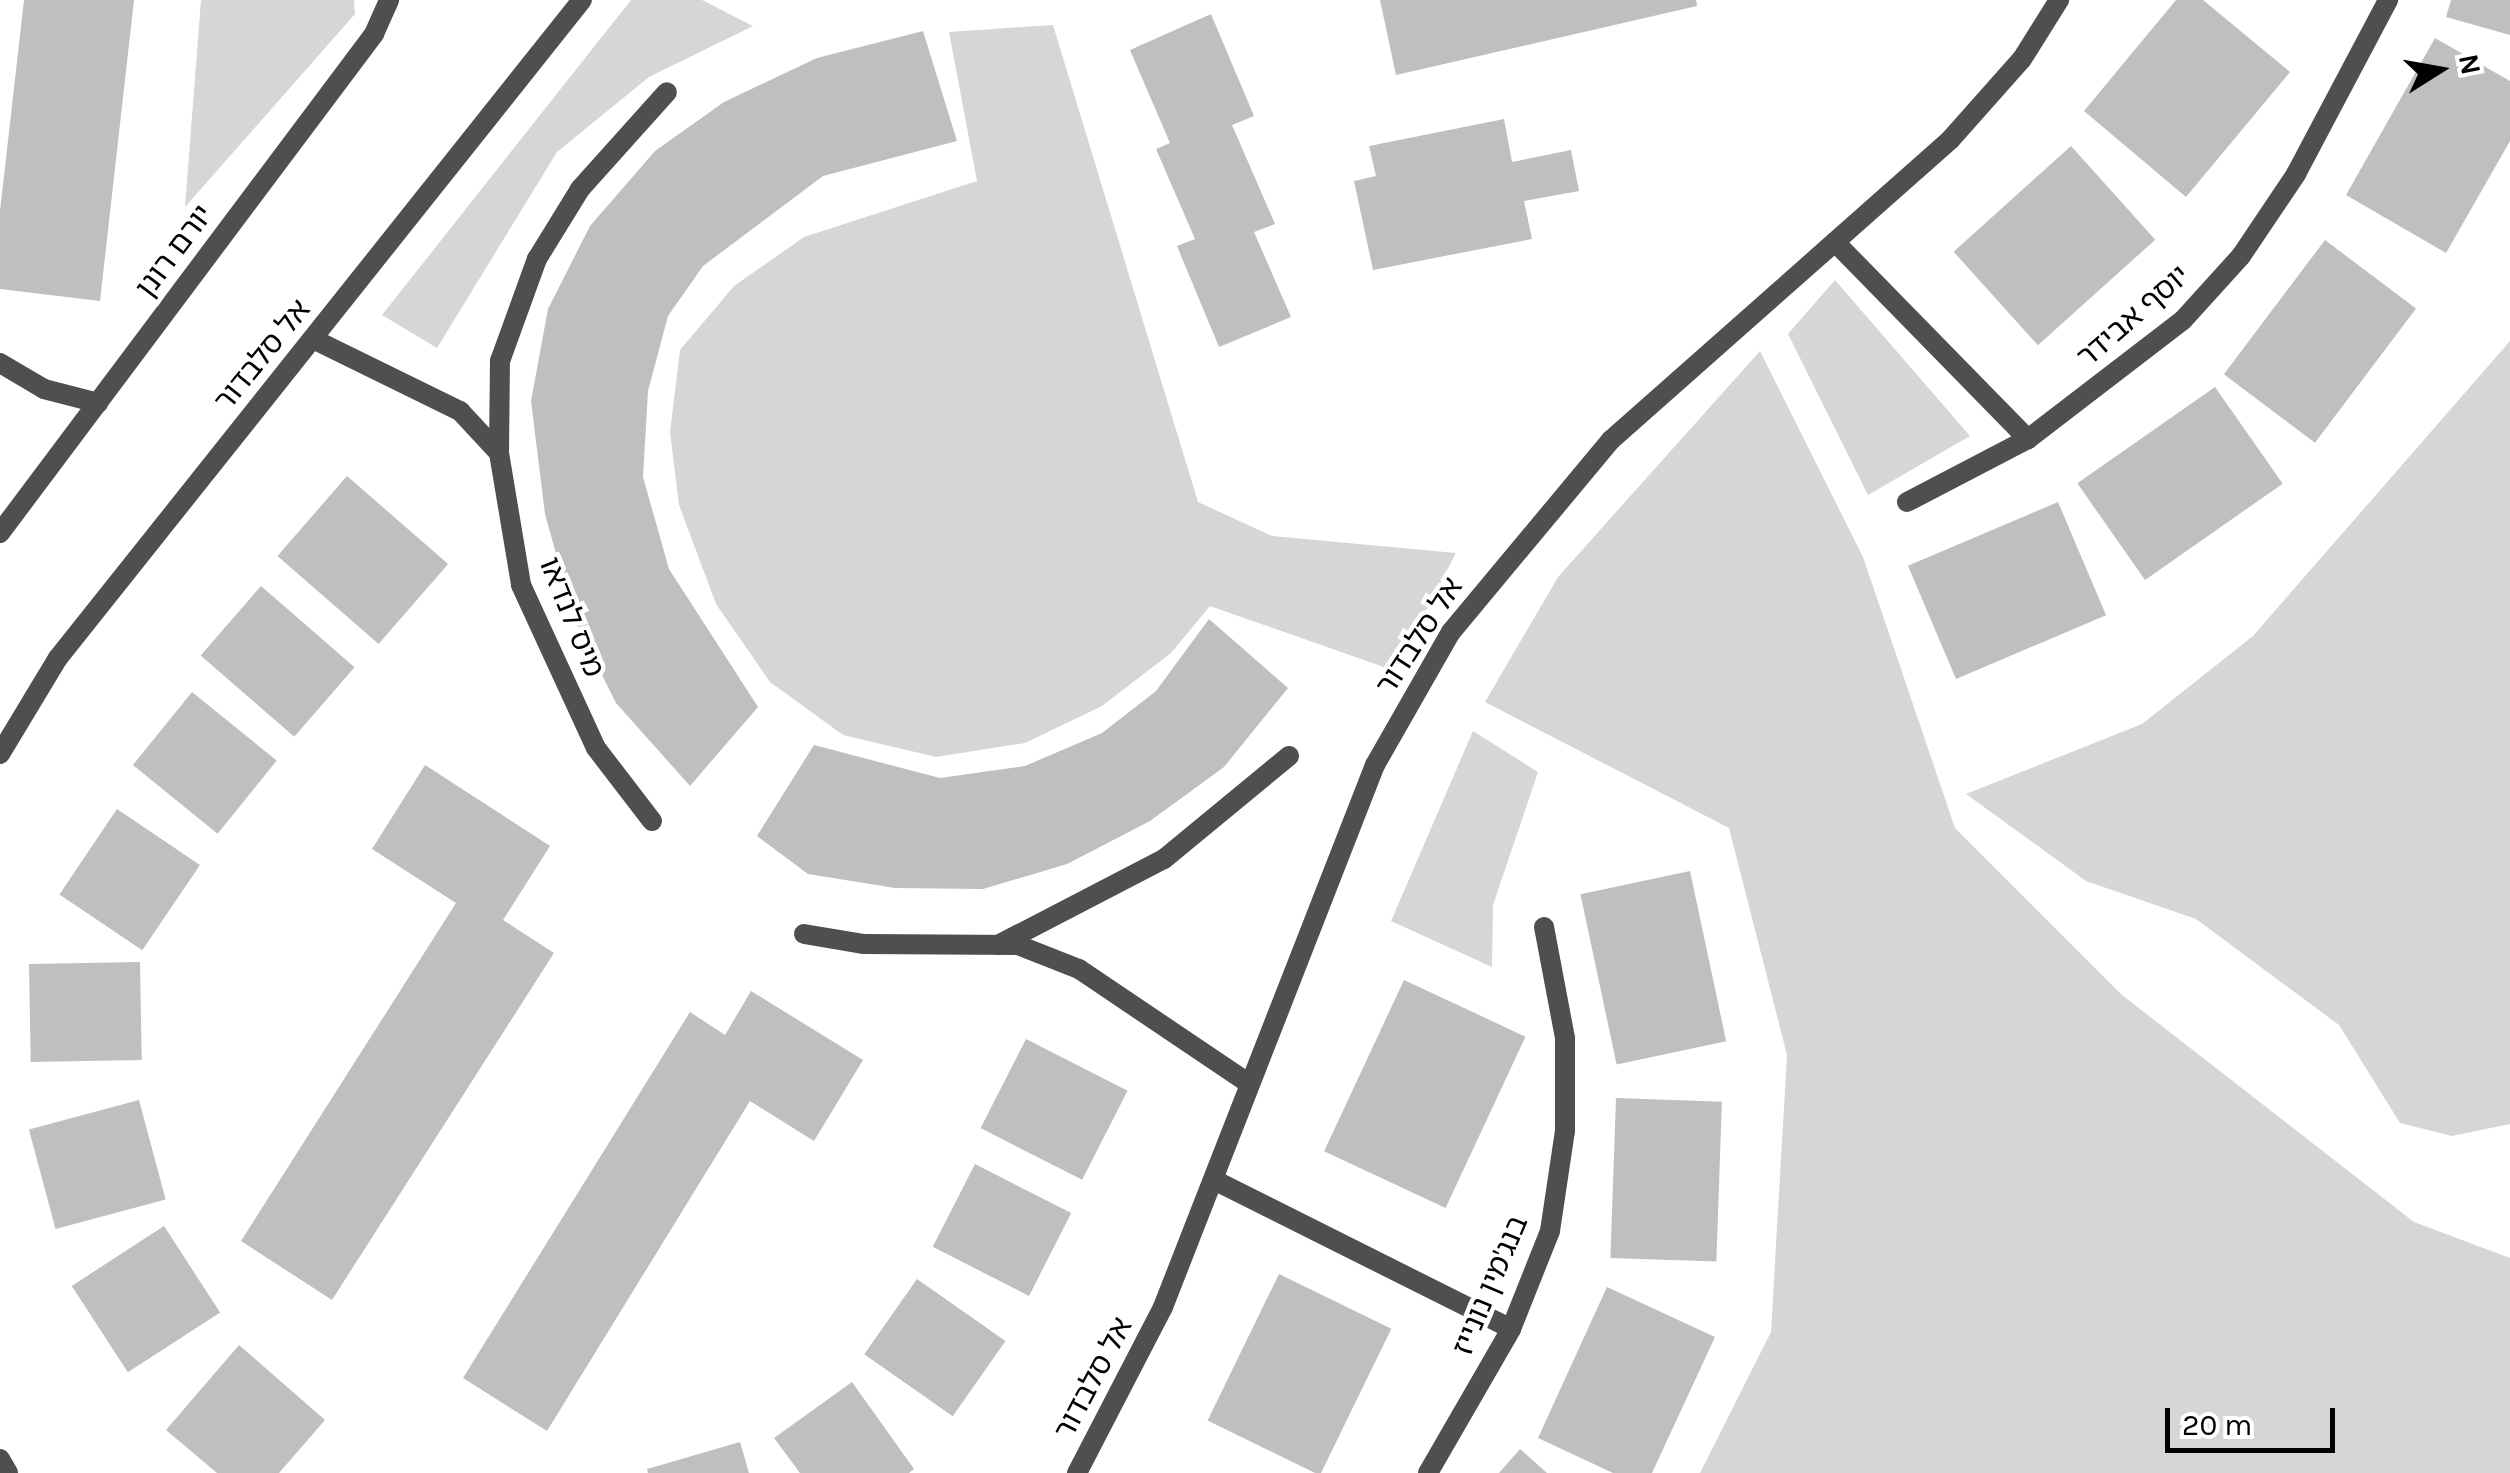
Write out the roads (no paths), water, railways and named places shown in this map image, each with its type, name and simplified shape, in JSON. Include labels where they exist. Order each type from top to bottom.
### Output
[{"type":"street","name":"יורם רונן","points":[[0,533],[374,34],[388,0]]},
{"type":"street","name":"אל סלבדור","points":[[0,754],[58,658],[582,0]]},
{"type":"street","name":"אל סלבדור","points":[[1077,1473],[1126,1389],[1214,1180],[1248,1083],[1375,765],[1450,632],[1612,440],[1950,140],[2022,59],[2060,0]]},
{"type":"street","name":"יוסף אבידר","points":[[1906,502],[2028,440],[2183,320],[2242,256],[2341,96],[2388,0]]},
{"type":"street","name":"מיס לנדאו","points":[[652,821],[596,748],[521,586],[499,452],[500,362],[536,260],[580,189],[667,92]]},
{"type":"street","points":[[1835,242],[2028,440]]},
{"type":"street","points":[[314,339],[460,412],[499,452]]},
{"type":"street","points":[[0,362],[44,389],[98,402]]},
{"type":"street","points":[[998,945],[1164,859],[1289,756]]},
{"type":"street","name":"בנג'מין נונייז","points":[[1428,1473],[1511,1329],[1550,1231],[1565,1131],[1565,1038],[1544,927]]},
{"type":"street","points":[[804,934],[864,944],[998,945],[1080,969],[1248,1083]]},
{"type":"street","points":[[1214,1180],[1511,1329]]},
{"type":"street","points":[[0,1459],[8,1473]]}]
